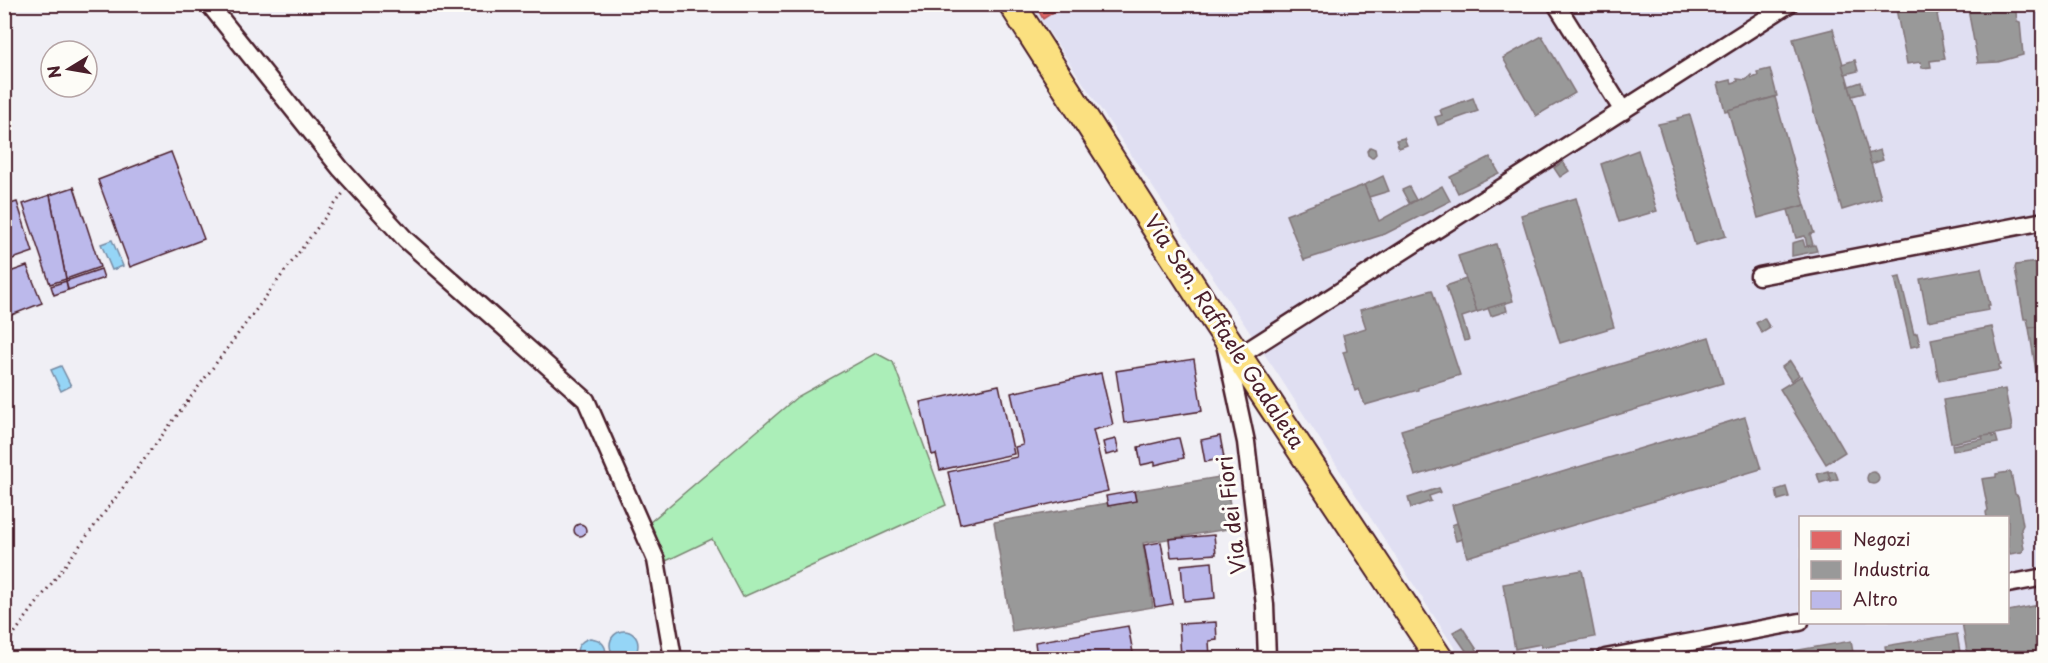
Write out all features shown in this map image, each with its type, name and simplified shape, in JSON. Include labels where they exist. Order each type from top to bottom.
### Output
[{"type":"main road","name":"Via Sen. Raffaele Gadaleta","points":[[1012,4],[1222,332],[1439,658]]},
{"type":"street","points":[[209,4],[352,181],[406,240],[586,400],[656,560],[673,658]]},
{"type":"street","points":[[1556,4],[1623,111]]},
{"type":"street","points":[[1239,356],[1789,4]]},
{"type":"street","points":[[1759,276],[2043,221]]},
{"type":"street","name":"Via dei Fiori","points":[[1222,332],[1246,442],[1265,604],[1267,658]]},
{"type":"street","points":[[2009,584],[2043,578]]},
{"type":"street","points":[[1605,658],[1799,622]]},
{"type":"path","points":[[4,647],[352,181]]},
{"type":"shaded area","points":[[1031,5],[2043,5],[2043,658],[1461,658],[1277,373]]},
{"type":"green space","points":[[876,353],[893,362],[946,505],[743,597],[712,539],[666,561],[649,523],[797,397]]},
{"type":"water","points":[[112,240],[123,266],[112,270],[101,244]]},
{"type":"water","points":[[61,366],[71,386],[61,391],[51,370]]},
{"type":"water","points":[[624,631],[634,635],[638,645],[634,655],[624,659],[614,655],[610,645],[614,635]]},
{"type":"water","points":[[590,638],[603,644],[606,650],[605,658],[578,658],[579,645]]},
{"type":"building: Negozi","points":[[1035,4],[1066,4],[1043,19]]},
{"type":"building: Industria","points":[[1895,4],[1938,4],[1939,13],[1937,14],[1945,59],[1930,61],[1931,67],[1922,68],[1921,62],[1907,64]]},
{"type":"building: Industria","points":[[1967,4],[2015,4],[2017,21],[2020,22],[2023,55],[1998,62],[1978,63]]},
{"type":"building: Industria","points":[[1833,29],[1881,198],[1842,210],[1793,39]]},
{"type":"building: Industria","points":[[1542,36],[1575,93],[1536,116],[1503,58]]},
{"type":"building: Industria","points":[[1855,60],[1858,71],[1845,74],[1842,64]]},
{"type":"building: Industria","points":[[1770,69],[1777,96],[1725,111],[1718,83],[1731,80],[1732,83],[1738,81],[1737,79],[1746,80],[1751,75],[1752,78],[1758,76],[1757,72]]},
{"type":"building: Industria","points":[[1861,82],[1864,93],[1852,96],[1849,86]]},
{"type":"building: Industria","points":[[1775,97],[1805,205],[1758,218],[1728,110]]},
{"type":"building: Industria","points":[[1473,98],[1478,111],[1438,125],[1435,117],[1442,115],[1440,110]]},
{"type":"building: Industria","points":[[1690,115],[1726,236],[1695,245],[1658,124]]},
{"type":"building: Industria","points":[[1404,138],[1407,145],[1399,148],[1396,140]]},
{"type":"building: Industria","points":[[1370,147],[1375,149],[1376,154],[1372,158],[1367,151]]},
{"type":"building: Industria","points":[[1638,150],[1657,211],[1619,222],[1601,164]]},
{"type":"building: Industria","points":[[1880,150],[1883,160],[1871,164],[1868,154]]},
{"type":"building: Industria","points":[[1490,157],[1499,173],[1458,193],[1450,177]]},
{"type":"building: Industria","points":[[1563,162],[1569,171],[1560,177],[1554,168]]},
{"type":"building: Industria","points":[[1383,176],[1389,191],[1369,197],[1364,185]]},
{"type":"building: Industria","points":[[1364,185],[1379,221],[1442,186],[1450,201],[1385,234],[1304,260],[1286,215]]},
{"type":"building: Industria","points":[[1409,187],[1416,200],[1409,203],[1402,190]]},
{"type":"building: Industria","points":[[1576,198],[1614,327],[1560,343],[1521,215]]},
{"type":"building: Industria","points":[[1805,205],[1814,233],[1810,234],[1813,245],[1807,246],[1805,236],[1796,238],[1788,210]]},
{"type":"building: Industria","points":[[1803,240],[1805,247],[1815,245],[1817,251],[1792,256],[1792,243]]},
{"type":"building: Industria","points":[[1496,244],[1513,301],[1477,312],[1458,256]]},
{"type":"building: Industria","points":[[2044,261],[2044,326],[2029,328],[2027,319],[2024,319],[2015,268],[2016,265]]},
{"type":"building: Industria","points":[[1981,268],[1990,305],[1988,305],[1989,310],[1928,321],[1920,279]]},
{"type":"building: Industria","points":[[1900,277],[1914,334],[1917,333],[1920,345],[1911,347],[1895,278]]},
{"type":"building: Industria","points":[[1466,279],[1477,312],[1462,317],[1469,340],[1464,341],[1446,286]]},
{"type":"building: Industria","points":[[1432,290],[1460,375],[1365,405],[1359,389],[1355,391],[1343,352],[1347,351],[1343,335],[1366,328],[1360,310]]},
{"type":"building: Industria","points":[[1505,303],[1507,311],[1491,316],[1488,308]]},
{"type":"building: Industria","points":[[1764,318],[1770,328],[1762,333],[1756,323]]},
{"type":"building: Industria","points":[[2044,326],[2044,389],[2039,390],[2029,328]]},
{"type":"building: Industria","points":[[1992,327],[2001,365],[1999,365],[2000,370],[1939,381],[1931,339]]},
{"type":"building: Industria","points":[[1709,337],[1723,383],[1415,476],[1401,430]]},
{"type":"building: Industria","points":[[1790,361],[1799,375],[1791,381],[1782,367]]},
{"type":"building: Industria","points":[[1801,376],[1845,452],[1826,464],[1780,389]]},
{"type":"building: Industria","points":[[2005,389],[2011,431],[1951,443],[1943,400]]},
{"type":"building: Industria","points":[[1745,417],[1761,469],[1467,557],[1452,505]]},
{"type":"building: Industria","points":[[1992,435],[1992,437],[1996,436],[1998,443],[1953,451],[1952,445]]},
{"type":"building: Industria","points":[[1828,471],[1830,480],[1820,483],[1817,474]]},
{"type":"building: Industria","points":[[1835,471],[1838,479],[1831,481],[1828,472]]},
{"type":"building: Industria","points":[[1873,472],[1879,478],[1873,484],[1867,478]]},
{"type":"building: Industria","points":[[2011,473],[2023,525],[2021,529],[2024,549],[2022,552],[2010,554],[2009,516],[1987,516],[1988,510],[1982,479],[1996,477],[1996,474]]},
{"type":"building: Industria","points":[[1225,476],[1234,528],[1143,543],[1153,607],[1012,631],[994,522],[1108,503],[1108,506],[1136,501],[1134,491]]},
{"type":"building: Industria","points":[[1786,487],[1789,497],[1778,500],[1776,490]]},
{"type":"building: Industria","points":[[1439,488],[1441,492],[1429,496],[1431,501],[1411,508],[1408,498]]},
{"type":"building: Industria","points":[[1457,523],[1462,539],[1456,541],[1452,525]]},
{"type":"building: Industria","points":[[1582,570],[1595,637],[1541,647],[1541,644],[1515,649],[1503,584]]},
{"type":"building: Industria","points":[[2044,604],[2044,657],[1968,658],[1962,624],[2009,624],[2009,611]]},
{"type":"building: Industria","points":[[1462,627],[1481,656],[1471,658],[1453,632]]},
{"type":"building: Industria","points":[[1957,634],[1961,658],[1887,658],[1885,646]]},
{"type":"building: Industria","points":[[1851,641],[1854,658],[1765,658],[1764,656]]},
{"type":"building: Industria","points":[[1501,652],[1503,658],[1482,658],[1481,655]]},
{"type":"building: Altro","points":[[171,152],[204,239],[130,267],[98,180]]},
{"type":"building: Altro","points":[[74,187],[100,267],[66,279],[50,195]]},
{"type":"building: Altro","points":[[50,195],[66,279],[50,284],[23,204]]},
{"type":"building: Altro","points":[[17,202],[33,252],[4,262],[4,206]]},
{"type":"building: Altro","points":[[27,266],[42,303],[4,318],[4,274]]},
{"type":"building: Altro","points":[[101,269],[104,278],[68,290],[66,281]]},
{"type":"building: Altro","points":[[66,281],[68,290],[54,295],[51,286]]},
{"type":"building: Altro","points":[[1194,359],[1202,411],[1124,423],[1116,371]]},
{"type":"building: Altro","points":[[1101,373],[1113,425],[1093,430],[1108,491],[960,524],[948,472],[1017,457],[1015,447],[1023,445],[1011,393]]},
{"type":"building: Altro","points":[[999,385],[1014,454],[940,470],[936,454],[932,455],[920,402]]},
{"type":"building: Altro","points":[[1220,436],[1224,458],[1205,462],[1201,440]]},
{"type":"building: Altro","points":[[1179,438],[1184,458],[1155,465],[1155,462],[1141,465],[1138,447]]},
{"type":"building: Altro","points":[[1116,439],[1119,452],[1106,455],[1103,442]]},
{"type":"building: Altro","points":[[1134,491],[1136,501],[1108,506],[1106,496]]},
{"type":"building: Altro","points":[[582,524],[586,530],[582,536],[578,536],[574,528]]},
{"type":"building: Altro","points":[[1214,535],[1216,554],[1171,557],[1169,539]]},
{"type":"building: Altro","points":[[1161,542],[1172,604],[1155,607],[1144,545]]},
{"type":"building: Altro","points":[[1212,562],[1215,598],[1184,601],[1181,565]]},
{"type":"building: Altro","points":[[1216,622],[1217,640],[1209,641],[1210,658],[1181,658],[1179,624]]},
{"type":"building: Altro","points":[[1128,626],[1134,658],[1037,658],[1035,642]]}]
